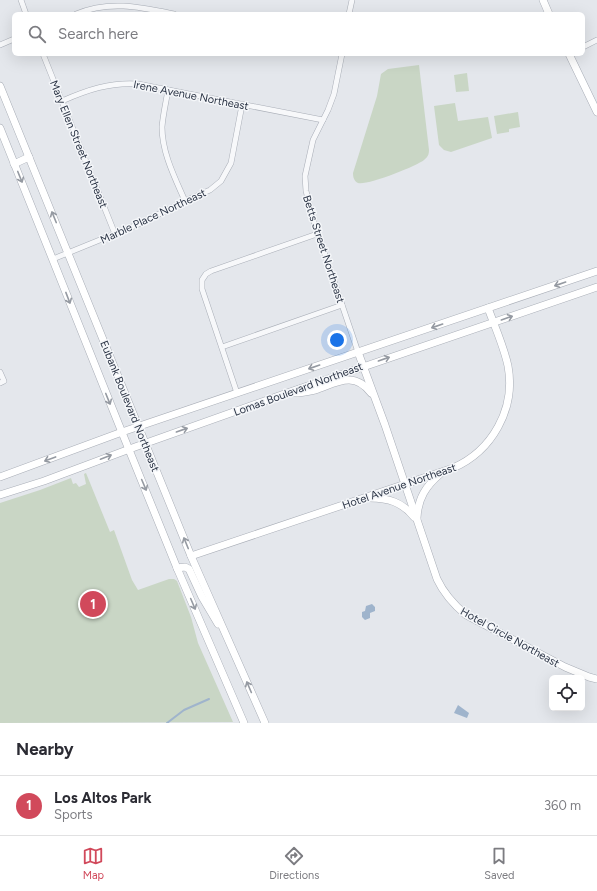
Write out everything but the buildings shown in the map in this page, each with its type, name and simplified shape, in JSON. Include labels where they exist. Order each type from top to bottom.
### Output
[{"type":"main road","points":[[543,0],[549,12]]},
{"type":"main road","points":[[570,56],[597,112]]},
{"type":"main road","name":"Eubank Boulevard Northeast","points":[[0,86],[191,556],[265,723]]},
{"type":"main road","name":"Eubank Boulevard Northeast","points":[[0,128],[177,568],[244,723]]},
{"type":"main road","points":[[14,164],[29,157]]},
{"type":"main road","name":"Lomas Boulevard Northeast","points":[[0,477],[138,426],[237,394],[597,271]]},
{"type":"main road","name":"Lomas Boulevard Northeast","points":[[0,495],[44,481],[145,443],[363,366],[597,287]]},
{"type":"main road","name":"Hotel Avenue Northeast","points":[[191,556],[444,471],[462,463],[480,450],[500,424],[505,412],[509,392],[507,364],[488,308]]},
{"type":"main road","name":"Hotel Circle Northeast","points":[[358,352],[376,400],[437,579],[443,592],[454,605],[466,615],[559,664],[597,679]]},
{"type":"main road","points":[[287,393],[310,391],[341,381],[353,379],[365,385],[376,400]]},
{"type":"main road","points":[[417,520],[419,505],[424,491],[444,471]]},
{"type":"main road","points":[[364,498],[394,501],[406,508],[417,520]]},
{"type":"main road","points":[[177,568],[185,567],[189,569],[209,610],[217,623],[226,633]]},
{"type":"street","points":[[21,0],[25,12]]},
{"type":"street","points":[[349,12],[352,0]]},
{"type":"street","points":[[82,12],[93,8],[116,5],[163,12]]},
{"type":"street","points":[[0,45],[12,40]]},
{"type":"street","points":[[585,46],[597,40]]},
{"type":"street","name":"Mary Ellen Street Northeast","points":[[44,56],[115,234]]},
{"type":"street","name":"Betts Street Northeast","points":[[342,56],[334,94],[313,140],[306,176],[306,191],[318,234],[358,352]]},
{"type":"street","name":"Irene Avenue Northeast","points":[[62,101],[86,91],[112,84],[138,84],[323,120]]},
{"type":"street","points":[[168,90],[162,128],[164,147],[185,201]]},
{"type":"street","name":"Marble Place Northeast","points":[[53,259],[139,224],[210,190],[221,181],[231,163],[242,105]]},
{"type":"street","points":[[237,394],[202,289],[201,284],[203,277],[211,271],[223,266],[318,234]]},
{"type":"street","points":[[222,347],[342,305]]},
{"type":"street","points":[[0,372],[4,381],[0,383]]},
{"type":"green space","points":[[419,65],[429,150],[428,155],[419,163],[402,171],[371,182],[358,183],[354,179],[353,173],[377,96],[381,74],[388,69]]},
{"type":"green space","points":[[467,73],[469,91],[456,92],[454,75]]},
{"type":"green space","points":[[455,103],[458,121],[488,117],[492,138],[451,152],[444,150],[439,145],[434,106]]},
{"type":"green space","points":[[518,112],[520,127],[509,129],[509,132],[497,134],[494,116]]},
{"type":"green space","points":[[86,473],[110,532],[114,530],[132,580],[138,590],[169,579],[174,579],[177,581],[191,617],[198,643],[233,722],[0,723],[0,503],[71,478],[73,484],[76,483],[79,487],[86,484],[84,474]]},
{"type":"water","points":[[372,604],[375,607],[375,611],[370,613],[370,618],[365,620],[362,617],[362,612],[365,611],[366,606]]},
{"type":"water","points":[[458,705],[469,713],[467,718],[454,713]]},
{"type":"waterway","points":[[167,723],[184,710],[209,699]]},
{"type":"place","name":"Los Altos Park","points":[[93,604]]}]
